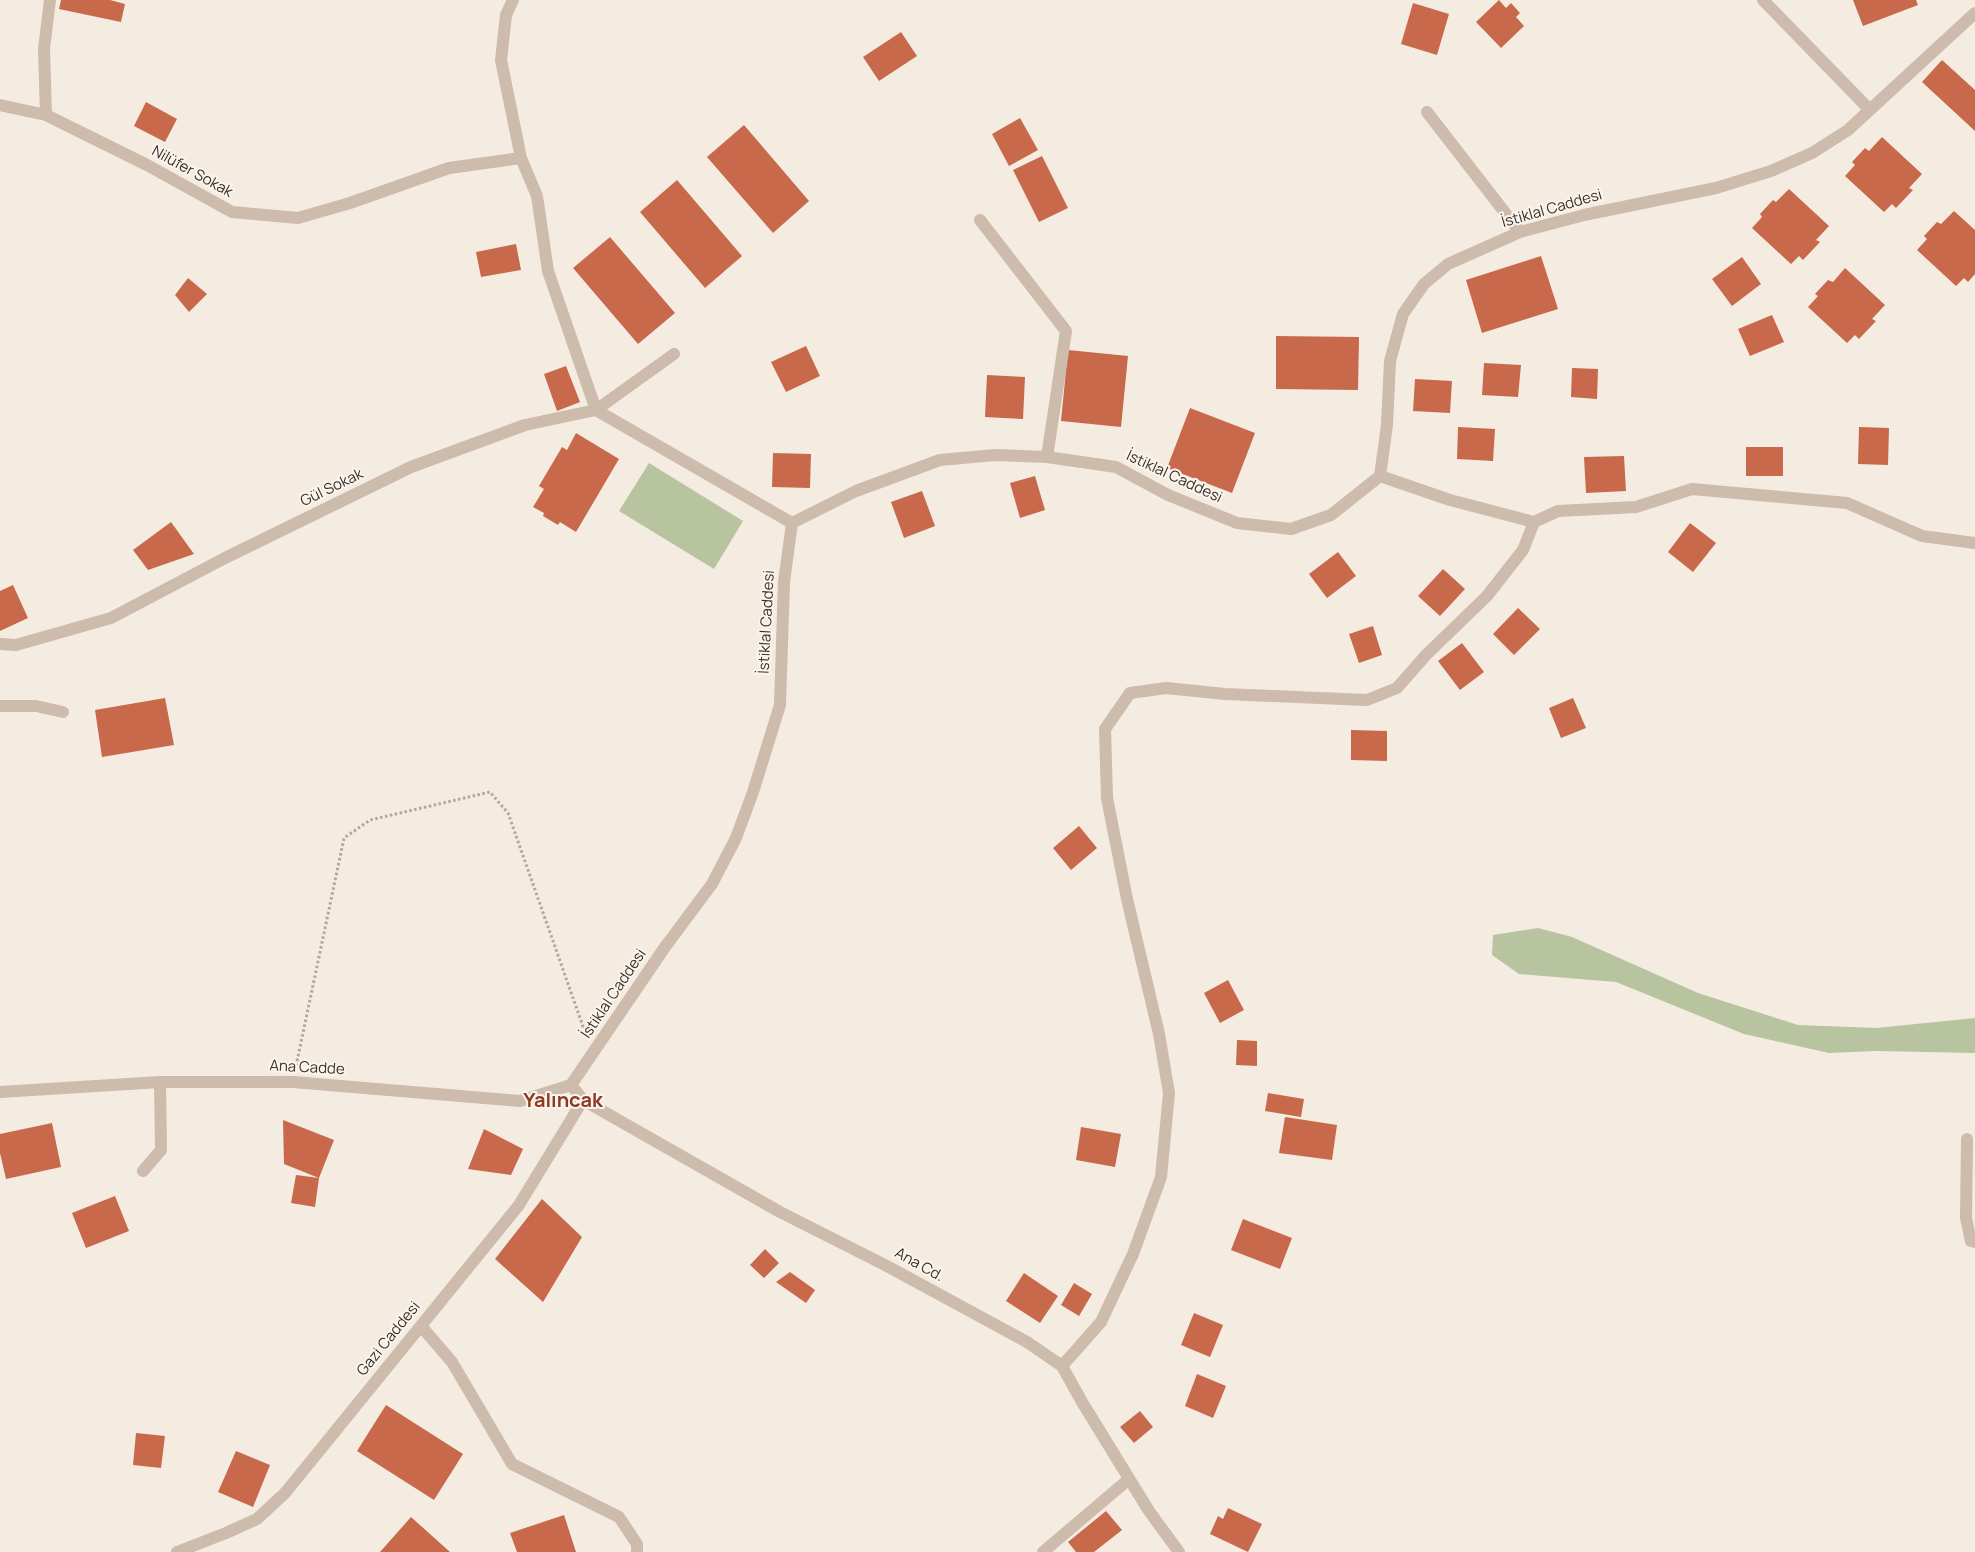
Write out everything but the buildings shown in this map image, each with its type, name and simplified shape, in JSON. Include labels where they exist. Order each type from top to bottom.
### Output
[{"type":"street","points":[[46,115],[44,49],[50,0]]},
{"type":"street","points":[[513,0],[506,15],[501,60],[521,158],[537,196],[548,271],[596,410],[792,523]]},
{"type":"street","points":[[1763,0],[1869,109]]},
{"type":"street","name":"İstiklal Caddesi","points":[[593,1054],[666,947],[712,884],[740,829],[780,705],[784,582],[792,523],[856,492],[940,460],[995,455],[1048,457],[1116,467],[1168,495],[1237,523],[1291,529],[1330,515],[1380,476],[1387,424],[1390,361],[1403,314],[1424,284],[1448,264],[1520,232],[1584,214],[1716,188],[1772,171],[1812,153],[1848,130],[1975,13]]},
{"type":"street","name":"Nilüfer Sokak","points":[[0,105],[46,115],[148,165],[232,212],[298,218],[350,203],[449,168],[521,158]]},
{"type":"street","points":[[1427,112],[1520,232]]},
{"type":"street","points":[[980,220],[1066,331],[1048,457]]},
{"type":"street","name":"Gül Sokak","points":[[0,644],[16,645],[111,618],[225,558],[411,468],[525,425],[596,410],[674,354]]},
{"type":"street","points":[[1380,476],[1450,500],[1534,522],[1558,511],[1636,508],[1692,489],[1847,503],[1922,536],[1975,543]]},
{"type":"street","points":[[1062,1366],[1101,1322],[1133,1254],[1161,1177],[1169,1094],[1159,1034],[1106,798],[1105,729],[1130,693],[1166,688],[1225,694],[1367,700],[1398,688],[1426,656],[1487,596],[1523,550],[1534,522]]},
{"type":"street","points":[[0,706],[36,706],[63,712]]},
{"type":"street","points":[[571,1085],[593,1054]]},
{"type":"street","points":[[144,1170],[161,1150],[160,1082]]},
{"type":"street","name":"Ana Cadde","points":[[0,1092],[160,1082],[293,1082],[520,1101],[571,1085]]},
{"type":"street","name":"Ana Cd.","points":[[571,1085],[583,1100],[780,1212],[885,1265],[1027,1342],[1062,1366],[1149,1511],[1179,1552]]},
{"type":"street","name":"Gazi Caddesi","points":[[178,1552],[257,1519],[285,1493],[519,1205],[583,1100]]},
{"type":"street","points":[[1968,1138],[1966,1218],[1971,1241],[1975,1242]]},
{"type":"street","points":[[421,1326],[452,1362],[512,1464],[619,1517],[637,1544],[637,1552]]},
{"type":"street","points":[[1044,1552],[1129,1479]]},
{"type":"path","points":[[293,1082],[344,838],[370,820],[490,792],[508,813],[593,1054]]},
{"type":"green space","points":[[649,463],[743,521],[714,569],[619,511]]},
{"type":"green space","points":[[1538,928],[1572,937],[1698,993],[1798,1025],[1876,1028],[1975,1018],[1975,1053],[1876,1051],[1829,1053],[1744,1034],[1616,982],[1519,974],[1492,955],[1493,935]]},
{"type":"district","name":"Yalıncak","points":[[563,1101]]}]
